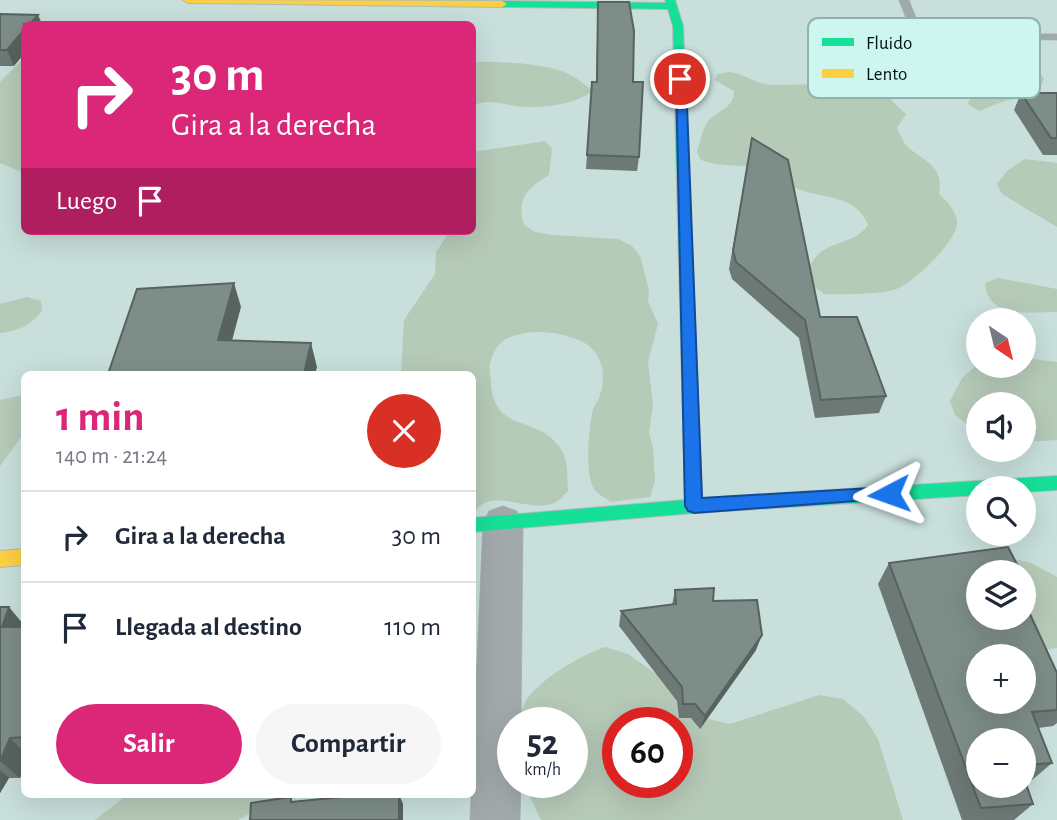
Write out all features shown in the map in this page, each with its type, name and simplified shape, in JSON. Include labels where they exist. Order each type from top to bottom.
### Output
[{"type":"street","points":[[188,0],[671,3],[678,26],[694,506]]},
{"type":"street","points":[[495,820],[488,524],[694,506],[1057,483]]},
{"type":"street","points":[[0,559],[21,558]]},
{"type":"lane","points":[[904,0],[911,18]]},
{"type":"green space","points":[[21,61],[21,172],[0,163],[0,82]]},
{"type":"green space","points":[[476,62],[520,63],[545,67],[566,73],[594,91],[554,106],[483,102],[476,104]]},
{"type":"green space","points":[[729,72],[770,85],[808,84],[808,98],[890,98],[906,114],[897,128],[905,144],[935,169],[940,184],[939,194],[956,217],[956,229],[943,250],[912,280],[894,290],[824,294],[812,285],[807,274],[819,254],[853,238],[868,225],[856,208],[838,199],[798,189],[771,171],[701,160],[697,152],[705,126],[729,105],[733,97],[734,91],[714,80],[718,74]]},
{"type":"green space","points":[[1040,73],[1044,79],[1040,89]]},
{"type":"green space","points":[[970,98],[1025,98],[1007,100],[979,111],[968,104]]},
{"type":"green space","points":[[545,141],[552,149],[549,175],[530,189],[523,201],[524,225],[535,232],[552,235],[618,239],[632,246],[640,256],[649,290],[648,301],[658,324],[648,362],[653,405],[649,433],[653,448],[655,481],[650,497],[611,502],[595,491],[589,472],[588,450],[593,409],[599,397],[603,377],[600,361],[584,343],[559,334],[524,333],[504,340],[498,345],[491,360],[491,385],[494,400],[500,410],[508,417],[549,436],[562,450],[566,461],[568,491],[558,501],[546,505],[489,501],[476,511],[476,371],[401,371],[404,320],[435,274],[436,252],[447,235],[476,235],[476,152]]},
{"type":"green space","points":[[1025,159],[1057,163],[1057,227],[1002,194],[997,184],[1008,170]]},
{"type":"green space","points":[[998,278],[1057,289],[1057,312],[1036,312],[1036,308],[1002,308],[993,303],[985,283]]},
{"type":"green space","points":[[27,297],[41,301],[42,311],[23,327],[0,333],[0,304]]},
{"type":"green space","points":[[1036,359],[1057,362],[1057,440],[1036,441],[1036,392],[966,392],[966,424],[955,415],[950,401],[966,374],[966,378],[1036,378]]},
{"type":"green space","points":[[21,396],[21,437],[0,466],[0,400]]},
{"type":"green space","points":[[1036,566],[1057,577],[1057,648],[1044,650],[1032,630],[1036,630]]},
{"type":"green space","points":[[605,647],[628,654],[669,683],[693,707],[704,718],[730,724],[819,695],[843,699],[864,717],[878,739],[903,820],[541,820],[531,798],[588,798],[588,707],[524,707],[526,700],[538,687],[574,661]]},
{"type":"green space","points":[[123,798],[278,798],[238,820],[95,820]]},
{"type":"building","points":[[598,2],[629,2],[634,31],[633,82],[643,82],[639,157],[587,155],[592,82],[597,82]]},
{"type":"building","points":[[0,14],[38,15],[33,21],[21,21],[21,34],[7,50],[0,50]]},
{"type":"building","points":[[1040,93],[1057,93],[1057,138],[1051,138],[1024,98],[1040,98]]},
{"type":"building","points":[[752,138],[788,160],[820,317],[857,317],[886,396],[821,400],[805,320],[736,262],[733,251]]},
{"type":"building","points":[[234,283],[218,340],[311,343],[305,371],[109,371],[137,289]]},
{"type":"building","points":[[1008,547],[1015,560],[966,560],[966,630],[1036,630],[1036,627],[1057,673],[1057,710],[1036,712],[1036,644],[966,644],[966,714],[1033,714],[1052,763],[1036,764],[1036,728],[966,728],[966,768],[889,563]]},
{"type":"building","points":[[714,588],[713,601],[757,600],[762,635],[705,716],[695,704],[683,704],[682,687],[621,611],[676,604],[675,590]]},
{"type":"building","points":[[0,607],[9,607],[2,627],[21,627],[21,737],[10,738],[0,761]]},
{"type":"building","points":[[284,798],[291,798],[291,802],[332,798],[399,798],[399,820],[250,820],[251,803]]},
{"type":"building","points":[[977,798],[1031,798],[1033,804],[981,808]]},
{"type":"traffic: fast","points":[[670,0],[678,26],[694,506]]},
{"type":"traffic: fast","points":[[502,4],[672,6]]},
{"type":"traffic: fast","points":[[476,525],[694,506],[1057,483]]},
{"type":"traffic: slow","points":[[188,0],[502,4]]},
{"type":"traffic: slow","points":[[0,559],[21,557]]},
{"type":"route","points":[[680,79],[694,506],[889,494]]}]
